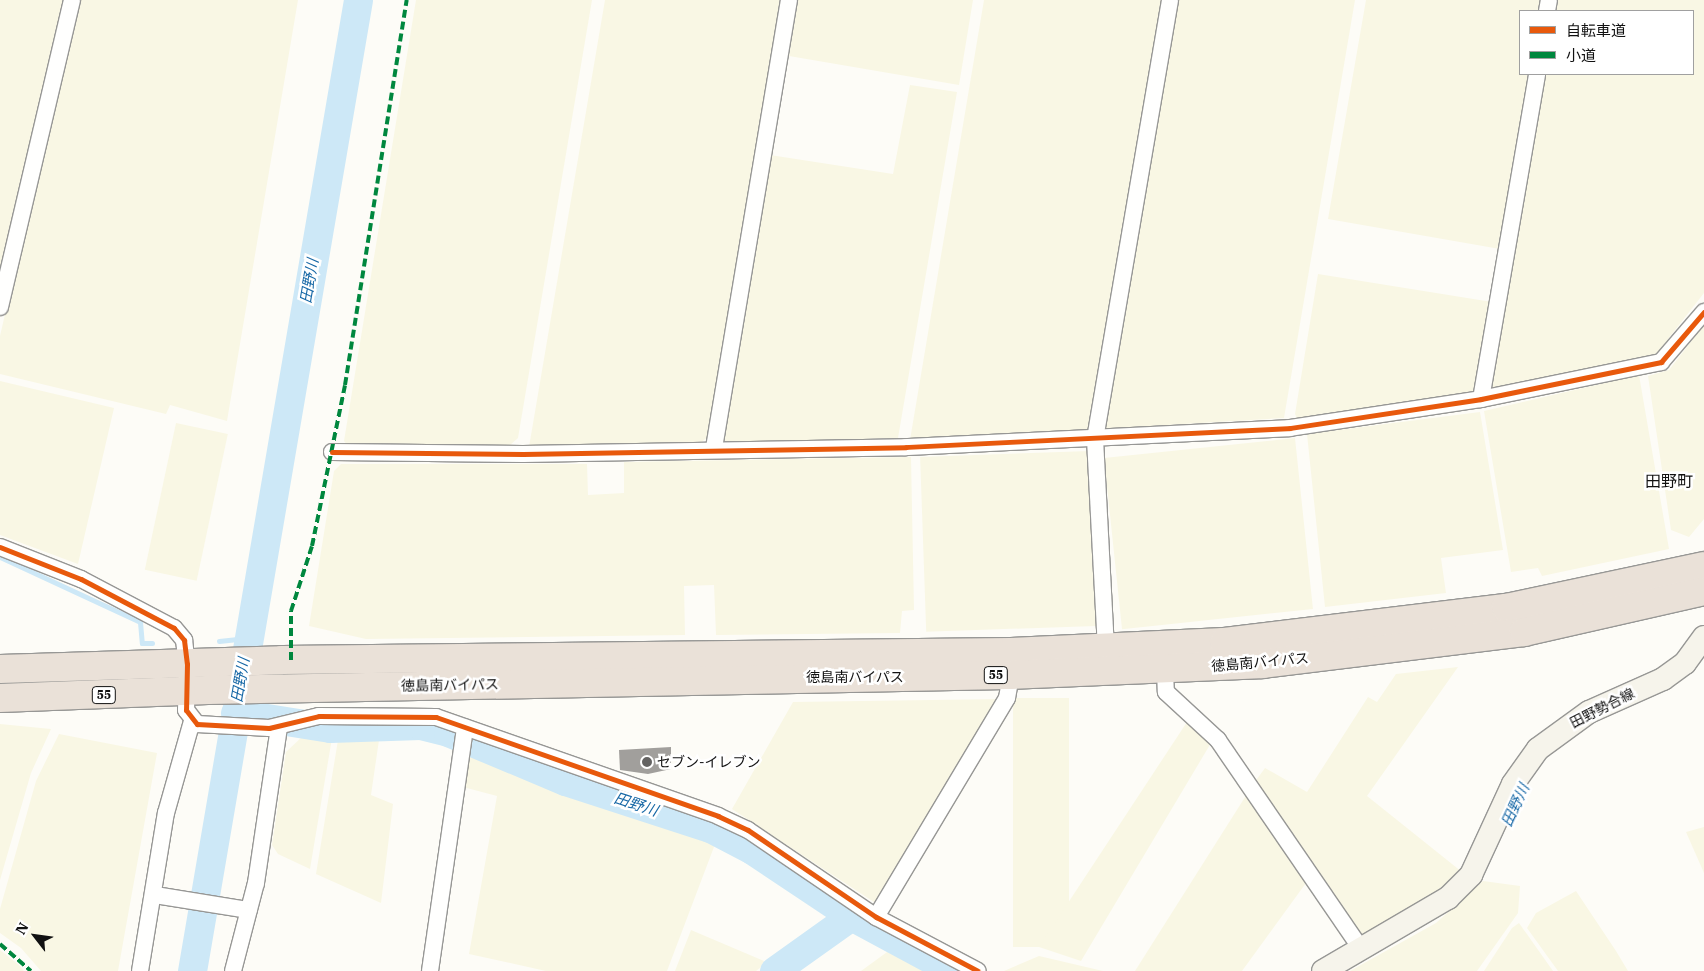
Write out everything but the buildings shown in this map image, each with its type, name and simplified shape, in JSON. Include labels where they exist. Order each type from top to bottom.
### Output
[{"type":"highway","name":"徳島南バイパス","points":[[0,698],[197,677],[282,660],[1106,649],[1224,642],[1506,608],[1704,566]]},
{"type":"highway","name":"徳島南バイパス","points":[[0,669],[197,677],[282,689],[1011,675],[1263,664],[1524,632],[1704,591]]},
{"type":"main road","name":"田野勢合線","points":[[1325,970],[1448,898],[1471,875],[1513,784],[1538,749],[1589,712],[1663,679],[1685,663],[1704,637]]},
{"type":"street","points":[[0,307],[72,0]]},
{"type":"street","points":[[714,448],[789,0]]},
{"type":"street","points":[[1106,649],[1095,439],[1170,0]]},
{"type":"street","points":[[1481,399],[1536,75]]},
{"type":"street","points":[[332,452],[523,454],[1095,439],[1290,428],[1481,399],[1661,362],[1704,312]]},
{"type":"street","points":[[0,547],[81,580],[168,624],[184,640],[197,677],[186,710],[199,724],[274,727],[319,716],[422,714],[462,734],[533,754],[718,816],[748,830],[876,917],[978,971]]},
{"type":"street","points":[[1164,668],[1166,692],[1218,740],[1361,949]]},
{"type":"street","points":[[876,917],[1007,698],[1011,675]]},
{"type":"street","points":[[140,971],[161,896],[166,813],[199,724]]},
{"type":"street","points":[[233,971],[274,727]]},
{"type":"street","points":[[430,971],[462,734]]},
{"type":"street","points":[[161,896],[242,909]]},
{"type":"shaded area","points":[[0,0],[63,0],[0,274]]},
{"type":"shaded area","points":[[77,0],[298,0],[227,421],[170,405],[166,414],[0,374],[0,336]]},
{"type":"shaded area","points":[[416,0],[592,0],[518,438],[510,445],[348,446],[344,441]]},
{"type":"shaded area","points":[[605,0],[784,0],[708,437],[700,443],[529,447]]},
{"type":"shaded area","points":[[798,0],[973,0],[959,85],[789,56]]},
{"type":"shaded area","points":[[984,0],[1164,0],[1089,431],[910,440]]},
{"type":"shaded area","points":[[1176,0],[1355,0],[1284,418],[1100,429]]},
{"type":"shaded area","points":[[1366,0],[1543,0],[1541,10],[1519,10],[1519,75],[1530,75],[1500,249],[1328,219]]},
{"type":"shaded area","points":[[1556,0],[1704,0],[1704,293],[1657,353],[1638,361],[1494,390],[1490,386],[1543,75],[1694,75],[1694,10],[1554,10]]},
{"type":"shaded area","points":[[910,85],[957,92],[898,438],[726,443],[722,437],[770,155],[893,174]]},
{"type":"shaded area","points":[[1318,274],[1492,302],[1477,388],[1469,396],[1298,420],[1295,414]]},
{"type":"shaded area","points":[[1704,325],[1704,519],[1689,537],[1671,530],[1648,376],[1669,370]]},
{"type":"shaded area","points":[[1639,375],[1669,549],[1542,576],[1538,568],[1511,572],[1484,411]]},
{"type":"shaded area","points":[[0,381],[114,408],[78,564],[0,535]]},
{"type":"shaded area","points":[[1480,412],[1503,550],[1441,558],[1446,593],[1325,607],[1307,434]]},
{"type":"shaded area","points":[[176,423],[228,434],[197,581],[145,570]]},
{"type":"shaded area","points":[[1295,438],[1313,609],[1122,629],[1104,458]]},
{"type":"shaded area","points":[[1090,451],[1096,626],[926,632],[920,457]]},
{"type":"shaded area","points":[[911,457],[914,610],[902,611],[900,633],[716,635],[714,585],[684,586],[685,635],[366,639],[309,626],[334,471],[341,464],[587,464],[588,495],[624,493],[624,462]]},
{"type":"shaded area","points":[[1458,667],[1367,796],[1462,872],[1444,891],[1364,938],[1254,783],[1265,768],[1307,792],[1368,697],[1377,702],[1396,674]]},
{"type":"shaded area","points":[[1013,698],[1069,698],[1069,947],[1013,947]]},
{"type":"shaded area","points":[[1001,699],[877,904],[732,809],[793,702]]},
{"type":"shaded area","points":[[1187,722],[1211,743],[1081,961],[1039,947]]},
{"type":"shaded area","points":[[0,724],[51,729],[31,773],[0,880]]},
{"type":"shaded area","points":[[333,732],[310,869],[278,854],[272,845],[286,752],[304,735]]},
{"type":"shaded area","points":[[380,733],[371,795],[393,804],[381,903],[316,874],[339,734]]},
{"type":"shaded area","points":[[59,734],[157,753],[118,971],[41,971],[21,948],[0,933],[0,909],[36,781]]},
{"type":"shaded area","points":[[471,747],[545,781],[717,839],[667,971],[546,971],[469,954],[497,796],[463,787]]},
{"type":"shaded area","points":[[1247,794],[1306,883],[1242,971],[1135,971]]},
{"type":"shaded area","points":[[1704,827],[1704,873],[1686,832]]},
{"type":"shaded area","points":[[1483,881],[1520,886],[1518,913],[1477,971],[1350,971],[1436,923]]},
{"type":"shaded area","points":[[1576,891],[1628,971],[1558,971],[1527,928],[1536,913]]},
{"type":"shaded area","points":[[1519,923],[1553,971],[1484,971],[1512,928]]},
{"type":"shaded area","points":[[691,930],[764,961],[756,971],[675,971]]},
{"type":"shaded area","points":[[894,947],[940,971],[861,971]]},
{"type":"shaded area","points":[[0,950],[19,965],[24,971],[0,971]]},
{"type":"shaded area","points":[[1039,956],[1103,971],[1004,971]]},
{"type":"waterway","name":"田野川","points":[[192,971],[358,0]]},
{"type":"waterway","points":[[0,557],[140,622],[142,643],[152,643]]},
{"type":"waterway","points":[[219,641],[247,638]]},
{"type":"waterway","name":"田野川","points":[[235,713],[330,728],[420,725],[448,732],[565,781],[710,828],[752,850],[851,916],[953,971]]},
{"type":"waterway","points":[[774,971],[851,916]]},
{"type":"marked path","points":[[291,660],[291,611],[312,546],[345,385],[407,0]]},
{"type":"marked path","points":[[0,944],[31,971]]},
{"type":"cycle path","points":[[332,452],[523,454],[906,447],[1290,428],[1481,399],[1661,362],[1704,312]]},
{"type":"cycle path","points":[[0,547],[81,579],[174,628],[184,640],[187,664],[186,710],[197,724],[269,728],[319,716],[436,717],[718,816],[748,830],[876,917],[978,971]]},
{"type":"place","name":"セブン-イレブン","points":[[647,762]]},
{"type":"district","name":"田野町","points":[[1669,481]]}]
